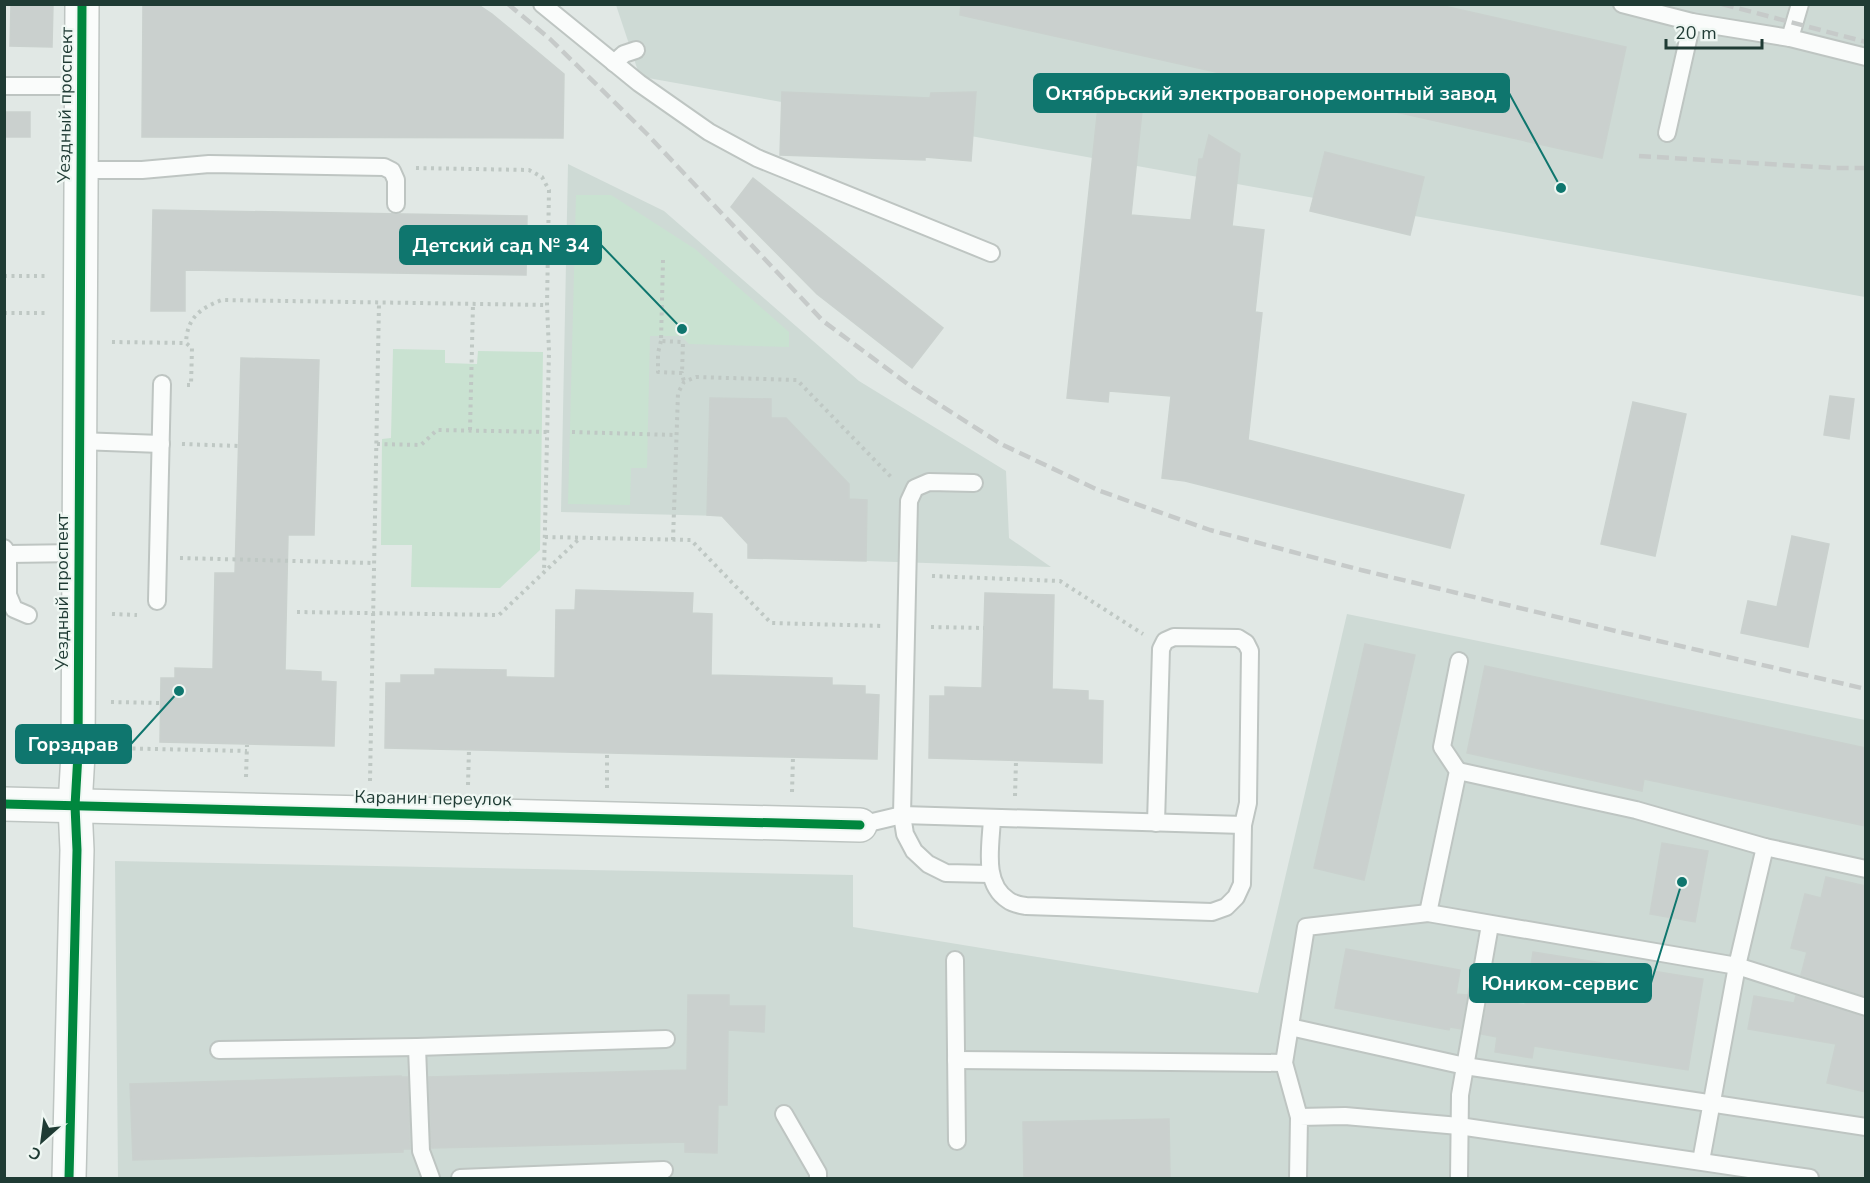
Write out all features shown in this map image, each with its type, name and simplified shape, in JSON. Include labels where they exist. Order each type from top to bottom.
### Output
[{"type":"street","name":"Уездный проспект","points":[[69,1179],[77,849],[75,806],[78,754],[82,4]]},
{"type":"street","name":"Каранин переулок","points":[[4,804],[860,825]]},
{"type":"lane","points":[[542,4],[639,83],[709,132],[757,158],[991,253]]},
{"type":"lane","points":[[1622,4],[1692,22],[1790,38],[1866,57]]},
{"type":"lane","points":[[1790,38],[1800,4]]},
{"type":"lane","points":[[1667,133],[1692,22]]},
{"type":"lane","points":[[614,63],[624,54],[636,50]]},
{"type":"lane","points":[[4,86],[81,86]]},
{"type":"lane","points":[[81,170],[142,170],[209,164],[384,167],[392,171],[396,180],[396,204]]},
{"type":"lane","points":[[157,601],[162,384]]},
{"type":"lane","points":[[79,441],[161,444]]},
{"type":"lane","points":[[974,483],[929,482],[915,488],[909,501],[902,815],[905,834],[914,851],[928,864],[946,873],[990,874]]},
{"type":"lane","points":[[28,615],[14,609],[8,595],[6,551],[79,554]]},
{"type":"lane","points":[[992,818],[990,874],[996,890],[1009,902],[1026,906],[1212,912],[1226,907],[1236,897],[1242,884],[1243,825],[1248,802],[1250,651],[1246,643],[1238,638],[1174,637],[1165,640],[1161,649],[1156,823]]},
{"type":"lane","points":[[1459,661],[1442,747],[1458,771],[1636,810],[1765,847],[1866,869]]},
{"type":"lane","points":[[1428,913],[1458,771]]},
{"type":"lane","points":[[860,825],[902,815],[1243,825]]},
{"type":"lane","points":[[1701,1161],[1737,966],[1765,847]]},
{"type":"lane","points":[[1298,1179],[1299,1117],[1284,1063],[1306,927],[1428,913],[1737,966],[1866,1007]]},
{"type":"lane","points":[[1459,1179],[1460,1095],[1490,925]]},
{"type":"lane","points":[[955,960],[957,1141]]},
{"type":"lane","points":[[1290,1027],[1465,1066],[1711,1102],[1866,1128]]},
{"type":"lane","points":[[219,1050],[417,1047],[666,1039]]},
{"type":"lane","points":[[417,1047],[421,1151],[430,1179]]},
{"type":"lane","points":[[956,1060],[1284,1063]]},
{"type":"lane","points":[[784,1114],[818,1173],[818,1179]]},
{"type":"lane","points":[[1299,1117],[1345,1116],[1460,1126],[1810,1179]]},
{"type":"lane","points":[[460,1179],[664,1170]]},
{"type":"path","points":[[384,167],[529,170],[542,177],[549,190],[547,305],[549,351],[544,572]]},
{"type":"path","points":[[663,260],[658,372],[682,373]]},
{"type":"path","points":[[4,276],[49,276]]},
{"type":"path","points":[[186,343],[192,320],[204,306],[222,300],[547,305]]},
{"type":"path","points":[[370,791],[379,303]]},
{"type":"path","points":[[470,430],[473,304]]},
{"type":"path","points":[[4,313],[49,314]]},
{"type":"path","points":[[661,341],[682,342],[684,382]]},
{"type":"path","points":[[107,342],[186,343],[192,348],[190,385],[162,384]]},
{"type":"path","points":[[673,540],[678,393],[684,382],[696,377],[797,380],[887,472],[909,501]]},
{"type":"path","points":[[377,444],[421,445],[437,429],[547,432]]},
{"type":"path","points":[[572,432],[676,435]]},
{"type":"path","points":[[161,444],[239,446]]},
{"type":"path","points":[[545,537],[691,540],[771,623],[984,628]]},
{"type":"path","points":[[297,612],[499,615],[580,538]]},
{"type":"path","points":[[158,558],[374,563]]},
{"type":"path","points":[[908,576],[1060,581],[1141,632],[1161,649]]},
{"type":"path","points":[[105,702],[161,703]]},
{"type":"path","points":[[246,779],[247,745]]},
{"type":"path","points":[[104,748],[247,751]]},
{"type":"path","points":[[468,793],[469,749]]},
{"type":"path","points":[[606,796],[608,753]]},
{"type":"path","points":[[792,802],[793,757]]},
{"type":"path","points":[[1015,796],[1016,760]]},
{"type":"shaded area","points":[[616,5],[1865,5],[1865,297],[648,78],[638,71]]},
{"type":"shaded area","points":[[568,164],[664,211],[859,381],[1006,471],[1009,538],[1051,567],[866,561],[748,544],[722,516],[561,512]]},
{"type":"shaded area","points":[[1347,614],[1865,720],[1865,1178],[118,1178],[115,861],[853,875],[853,927],[1258,993]]},
{"type":"green space","points":[[576,195],[611,195],[695,249],[789,332],[789,347],[689,344],[681,336],[650,336],[647,468],[631,468],[630,505],[568,504]]},
{"type":"green space","points":[[393,349],[445,350],[445,363],[477,364],[478,351],[543,352],[540,550],[500,588],[411,587],[412,545],[381,545],[382,439],[391,438]]},
{"type":"building","points":[[11,4],[53,4],[52,47],[10,46]]},
{"type":"building","points":[[143,4],[477,4],[564,74],[563,138],[142,137]]},
{"type":"building","points":[[961,4],[1435,4],[1626,47],[1602,158],[960,15]]},
{"type":"building","points":[[782,92],[930,98],[931,93],[976,92],[971,161],[925,157],[925,160],[780,155]]},
{"type":"building","points":[[1099,97],[1143,102],[1131,215],[1191,220],[1199,159],[1203,159],[1209,135],[1240,154],[1232,226],[1264,230],[1255,312],[1262,313],[1248,440],[1464,495],[1450,548],[1185,481],[1162,478],[1171,396],[1109,391],[1108,402],[1067,398]]},
{"type":"building","points":[[4,112],[30,112],[30,137],[4,137]]},
{"type":"building","points":[[1325,152],[1424,177],[1410,235],[1310,211]]},
{"type":"building","points":[[753,178],[943,328],[912,368],[817,294],[731,207]]},
{"type":"building","points":[[153,210],[527,216],[526,275],[185,270],[185,311],[151,311]]},
{"type":"building","points":[[241,358],[319,360],[314,535],[288,535],[285,670],[321,672],[321,681],[336,682],[334,746],[160,742],[161,678],[175,678],[175,668],[213,669],[215,573],[235,573]]},
{"type":"building","points":[[1830,396],[1854,399],[1849,439],[1824,435]]},
{"type":"building","points":[[710,398],[771,399],[771,418],[786,418],[849,484],[849,499],[867,500],[866,561],[748,558],[748,544],[722,516],[707,515]]},
{"type":"building","points":[[1633,402],[1686,414],[1655,556],[1601,544]]},
{"type":"building","points":[[1792,536],[1829,544],[1808,647],[1741,633],[1748,601],[1777,607]]},
{"type":"building","points":[[576,590],[693,593],[692,613],[712,614],[711,675],[832,678],[832,685],[865,686],[865,694],[879,695],[877,759],[385,748],[386,683],[401,683],[401,675],[435,675],[435,669],[506,670],[506,677],[555,678],[556,610],[575,610]]},
{"type":"building","points":[[985,593],[1054,595],[1052,689],[1088,691],[1088,700],[1103,701],[1102,763],[929,758],[930,696],[945,696],[945,687],[982,688]]},
{"type":"building","points":[[1365,644],[1415,655],[1364,880],[1314,868]]},
{"type":"building","points":[[1485,666],[1866,748],[1866,826],[1644,779],[1642,791],[1467,753]]},
{"type":"building","points":[[1662,843],[1708,851],[1695,922],[1650,914]]},
{"type":"building","points":[[1826,877],[1866,886],[1866,996],[1801,975],[1807,952],[1791,948],[1805,894],[1821,898]]},
{"type":"building","points":[[1346,949],[1460,970],[1456,994],[1467,995],[1461,1029],[1450,1027],[1449,1030],[1335,1008]]},
{"type":"building","points":[[1533,952],[1703,979],[1688,1070],[1534,1046],[1532,1058],[1495,1052],[1497,1037],[1481,1034],[1488,999],[1525,1005]]},
{"type":"building","points":[[688,995],[729,995],[729,1006],[765,1006],[764,1032],[728,1030],[727,1105],[718,1105],[717,1153],[685,1152],[685,1142],[431,1148],[429,1077],[687,1070]]},
{"type":"building","points":[[1754,996],[1794,1003],[1796,996],[1866,1017],[1866,1092],[1827,1083],[1836,1044],[1748,1029]]},
{"type":"building","points":[[408,1077],[410,1149],[403,1149],[403,1152],[133,1160],[130,1084]]},
{"type":"building","points":[[1169,1119],[1170,1177],[1024,1179],[1023,1122]]},
{"type":"railway","points":[[508,4],[550,39],[647,134],[823,321],[909,385],[1001,444],[1100,491],[1210,530],[1361,570],[1866,689]]},
{"type":"railway","points":[[1722,4],[1866,42]]},
{"type":"railway","points":[[1639,156],[1866,168]]},
{"type":"cycle path","points":[[69,1178],[77,850],[75,806],[78,754],[82,4]]},
{"type":"cycle path","points":[[4,804],[860,825]]},
{"type":"place","name":"Октябрьский электровагоноремонтный завод","points":[[1561,188]]},
{"type":"place","name":"Детский сад № 34","points":[[682,329]]},
{"type":"place","name":"Горздрав","points":[[179,691]]},
{"type":"place","name":"Юником-сервис","points":[[1682,882]]}]
